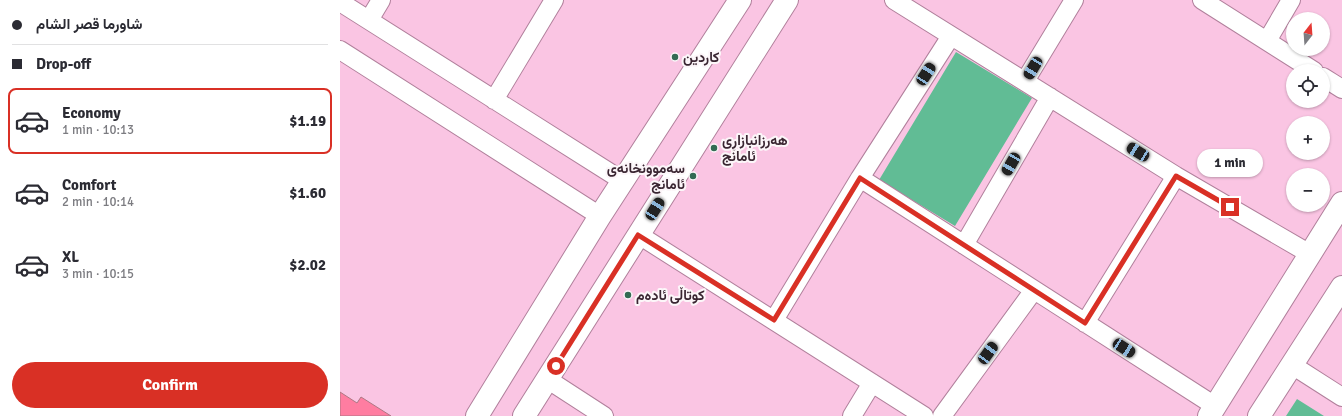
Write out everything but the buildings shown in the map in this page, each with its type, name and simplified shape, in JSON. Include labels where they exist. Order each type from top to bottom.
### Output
[{"type":"street","points":[[369,20],[381,0]]},
{"type":"street","points":[[494,100],[554,0]]},
{"type":"street","points":[[477,416],[600,216],[740,0]]},
{"type":"street","points":[[524,416],[787,0]]},
{"type":"street","points":[[894,0],[1176,176],[1310,254]]},
{"type":"street","points":[[1025,82],[1074,0]]},
{"type":"street","points":[[1202,0],[1303,64]]},
{"type":"street","points":[[1267,41],[1291,0]]},
{"type":"street","points":[[340,2],[623,181]]},
{"type":"street","points":[[774,320],[860,178],[951,36]]},
{"type":"street","points":[[340,50],[600,216]]},
{"type":"street","points":[[1330,81],[1342,89]]},
{"type":"street","points":[[964,245],[1050,97]]},
{"type":"street","points":[[1085,323],[1176,176]]},
{"type":"street","points":[[860,178],[1085,323],[1212,411],[1342,203]]},
{"type":"street","points":[[638,235],[924,416]]},
{"type":"street","points":[[1259,416],[1342,287]]},
{"type":"street","points":[[942,416],[1034,290]]},
{"type":"street","points":[[1292,365],[1342,398]]},
{"type":"street","points":[[547,379],[604,416]]},
{"type":"street","points":[[852,416],[872,383]]},
{"type":"green space","points":[[956,52],[1032,98],[955,226],[879,180]]},
{"type":"green space","points":[[1297,399],[1324,416],[1286,416]]},
{"type":"place","name":"كاردين","points":[[675,57]]},
{"type":"place","name":"هەرزانبازاڕی ئامانج","points":[[714,148]]},
{"type":"place","name":"سەموونخانەی ئامانج","points":[[693,176]]},
{"type":"place","name":"کوتاڵی ئادەم","points":[[628,295]]},
{"type":"route","points":[[556,366],[638,235],[774,320],[860,178],[1085,323],[1176,176],[1230,207]]}]
